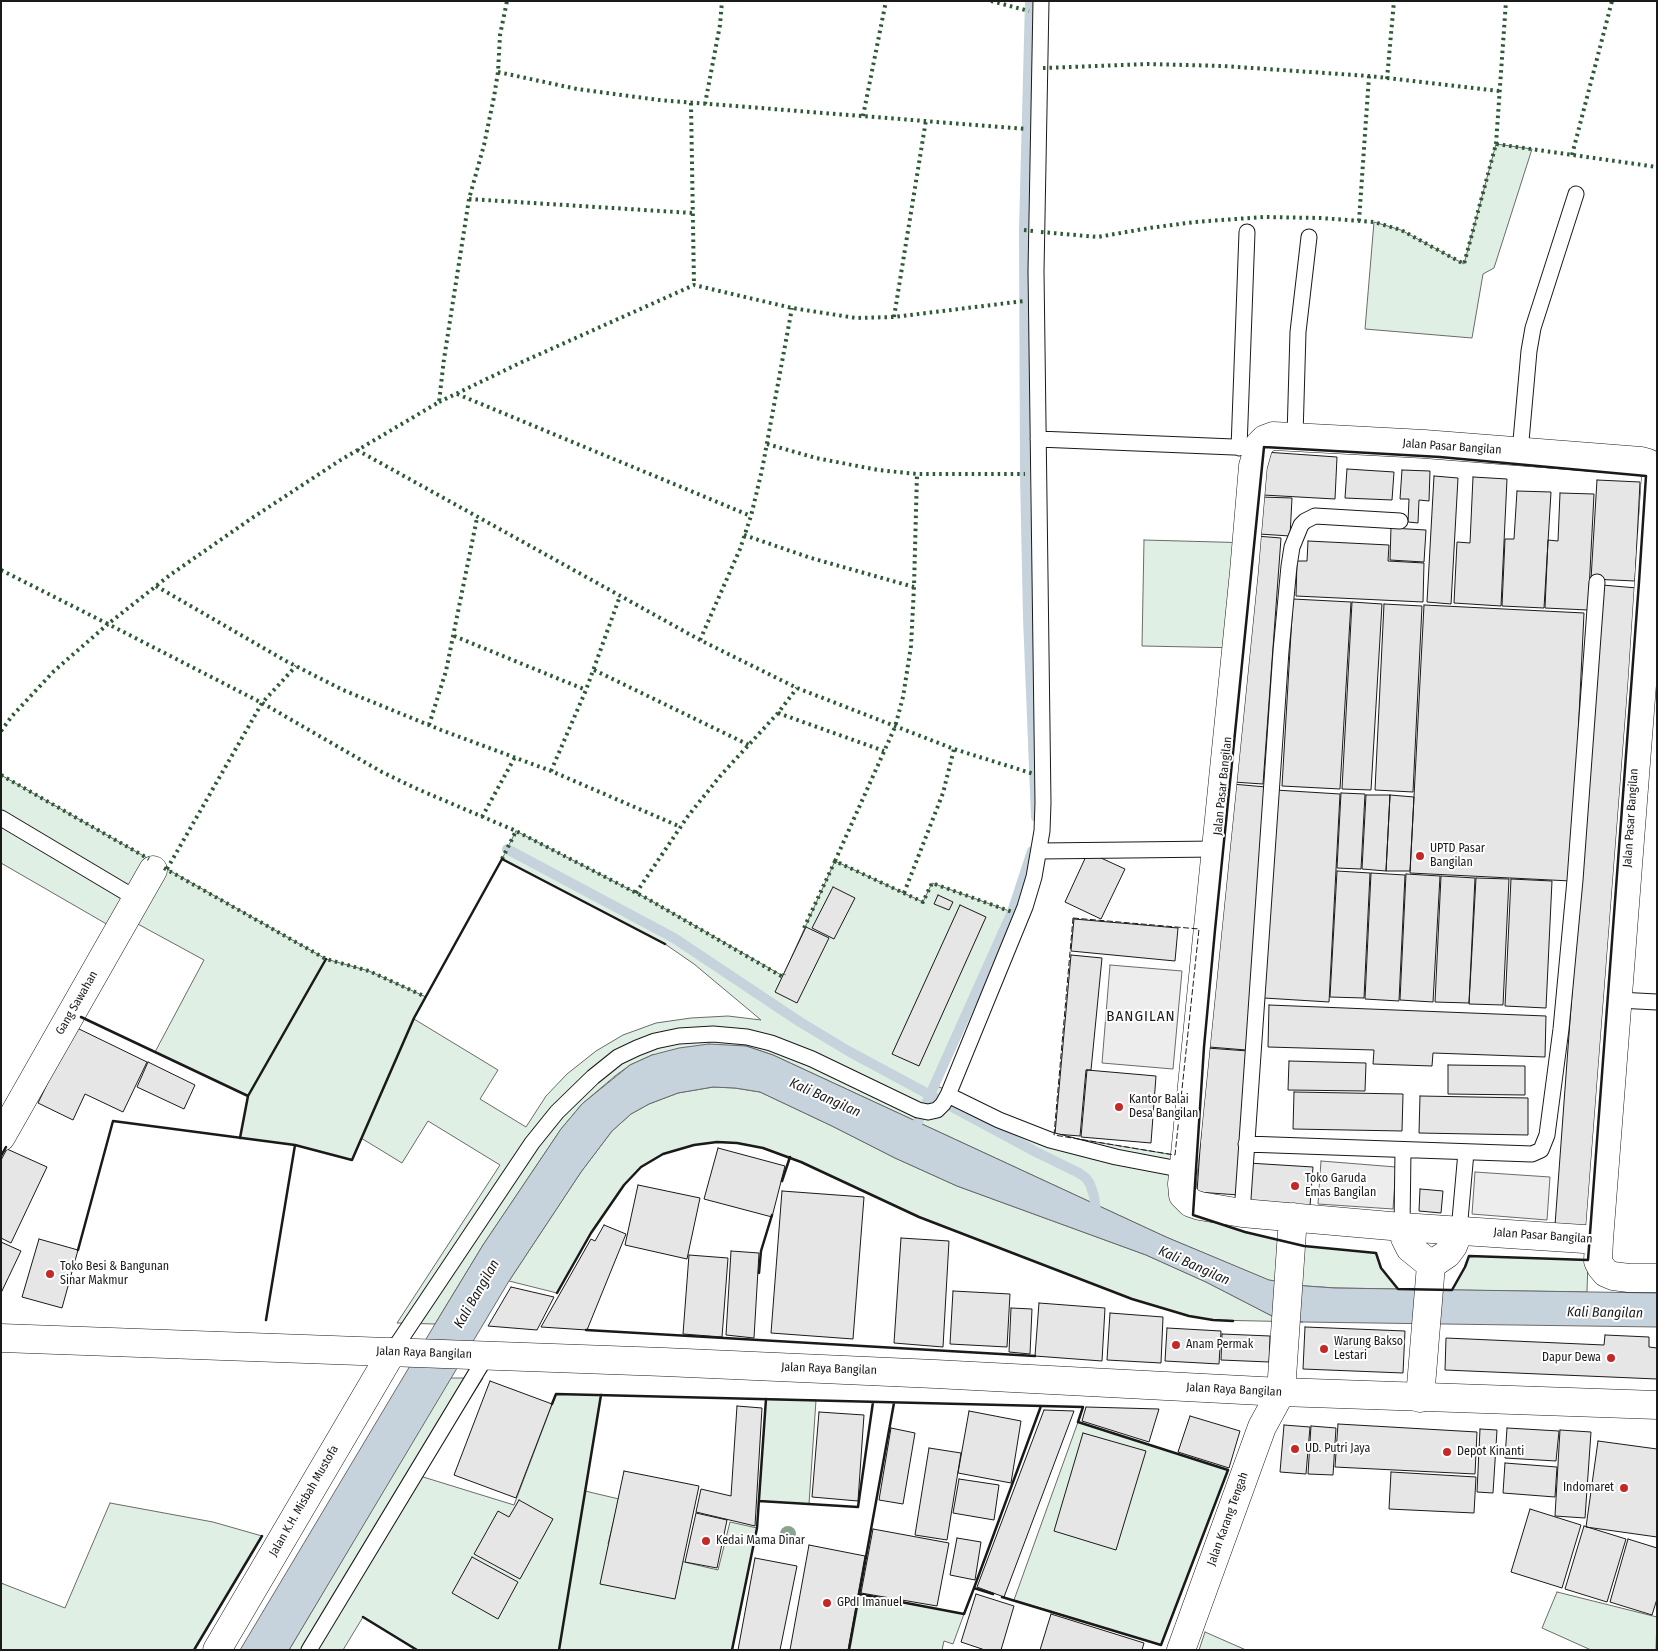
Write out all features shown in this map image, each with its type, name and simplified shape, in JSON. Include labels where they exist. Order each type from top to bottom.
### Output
[{"type":"street","name":"Jalan Pasar Bangilan","points":[[1273,436],[1295,436],[1649,461],[1648,463],[1656,472],[1599,1240],[1402,1227],[1242,1213],[1191,1204],[1182,1191],[1254,466],[1249,448],[1273,436]]},
{"type":"street","name":"Gang Sawahan","points":[[1,1137],[153,870]]},
{"type":"street","points":[[1281,1392],[1293,1217]]},
{"type":"street","points":[[1402,1227],[1410,1248],[1430,1273]]},
{"type":"street","points":[[1420,1398],[1430,1273],[1448,1254],[1459,1231]]},
{"type":"street","points":[[1599,1240],[1598,1260],[1606,1273],[1621,1277],[1657,1278]]},
{"type":"street","name":"Jalan Raya Bangilan","points":[[1,1338],[934,1374],[1420,1398],[1657,1405]]},
{"type":"street","name":"Jalan K.H. Misbah Mustofa","points":[[217,1650],[399,1352]]},
{"type":"street","name":"Jalan Karang Tengah","points":[[1181,1650],[1262,1427],[1281,1392]]},
{"type":"lane","points":[[399,1352],[532,1143],[556,1112],[593,1077],[618,1057],[637,1048],[655,1041],[679,1036],[713,1034],[747,1037],[771,1043],[812,1060],[918,1110],[928,1112],[937,1110],[948,1095],[1025,907],[1040,851],[1043,803],[1036,271],[1041,1]]},
{"type":"lane","points":[[1520,452],[1529,351],[1533,328],[1576,194]]},
{"type":"lane","points":[[1038,438],[1249,448],[1247,232]]},
{"type":"lane","points":[[1295,436],[1298,332],[1309,237]]},
{"type":"lane","points":[[1242,1213],[1279,680],[1292,547],[1301,525],[1315,516],[1400,521]]},
{"type":"lane","points":[[1246,1144],[1532,1154],[1541,1150],[1547,1135],[1561,1029],[1597,582]]},
{"type":"lane","points":[[1,818],[137,899]]},
{"type":"lane","points":[[1040,851],[1217,849]]},
{"type":"lane","points":[[1618,1000],[1657,1002]]},
{"type":"lane","points":[[948,1095],[999,1120],[1050,1140],[1116,1157],[1184,1170]]},
{"type":"lane","points":[[1402,1227],[1403,1150]]},
{"type":"lane","points":[[1459,1231],[1466,1152]]},
{"type":"lane","points":[[309,1650],[479,1355]]},
{"type":"green space","points":[[1496,144],[1532,149],[1494,268],[1483,274],[1472,338],[1365,329],[1374,222],[1401,230],[1464,264]]},
{"type":"green space","points":[[1144,540],[1254,543],[1243,648],[1142,646]]},
{"type":"green space","points":[[1,775],[149,859],[110,926],[1,863]]},
{"type":"green space","points":[[516,831],[648,899],[783,976],[835,861],[923,902],[932,883],[1012,912],[935,1085],[995,1113],[1054,1135],[1174,1155],[1193,1215],[1245,1232],[1304,1246],[1376,1253],[1381,1268],[1398,1289],[1306,1286],[1268,1280],[1166,1237],[773,1055],[746,1046],[652,1055],[630,1065],[615,1076],[582,1104],[561,1129],[483,1245],[435,1324],[397,1323],[500,1165],[428,1121],[402,1163],[361,1138],[352,1160],[295,1145],[240,1138],[248,1096],[155,1052],[204,960],[136,923],[167,869],[326,959],[369,971],[426,997],[414,1019],[498,1070],[480,1099],[526,1127],[546,1096],[567,1074],[596,1051],[623,1035],[656,1023],[691,1018],[728,1016],[761,1020],[694,964],[665,944],[502,859]]},
{"type":"green space","points":[[713,1087],[760,1092],[957,1186],[1146,1255],[1206,1282],[1272,1316],[1303,1322],[1213,1320],[1188,1316],[1132,1299],[919,1217],[801,1162],[763,1148],[737,1143],[717,1142],[694,1145],[663,1154],[641,1167],[624,1185],[591,1233],[557,1293],[509,1281],[581,1172],[612,1131],[631,1114],[649,1104],[678,1093]]},
{"type":"green space","points":[[1469,1256],[1588,1260],[1587,1292],[1452,1290]]},
{"type":"green space","points":[[450,1378],[483,1378],[420,1476],[514,1505],[556,1394],[601,1395],[585,1491],[619,1499],[608,1544],[718,1570],[730,1522],[757,1528],[732,1650],[417,1650],[363,1617],[343,1650],[289,1650]]},
{"type":"green space","points":[[766,1399],[816,1400],[809,1504],[759,1501]]},
{"type":"green space","points":[[1078,1422],[1228,1470],[1161,1645],[1014,1600]]},
{"type":"green space","points":[[110,1503],[213,1522],[262,1536],[194,1650],[1,1650],[1,1583],[65,1608]]},
{"type":"green space","points":[[1557,1592],[1657,1617],[1656,1650],[1591,1650],[1542,1628]]},
{"type":"green space","points":[[859,1594],[964,1614],[953,1644],[944,1641],[942,1650],[849,1650]]},
{"type":"green space","points":[[1205,1632],[1246,1650],[1199,1650]]},
{"type":"shaded area","points":[[1110,965],[1182,971],[1173,1069],[1102,1063]]},
{"type":"shaded area","points":[[1321,1161],[1396,1167],[1393,1209],[1318,1204]]},
{"type":"shaded area","points":[[1475,1172],[1550,1177],[1547,1220],[1472,1214]]},
{"type":"water","name":"Kali Bangilan","points":[[709,1044],[746,1046],[773,1055],[1166,1237],[1269,1280],[1306,1286],[1335,1288],[1657,1293],[1657,1327],[1303,1322],[1282,1319],[1272,1316],[1206,1282],[1146,1255],[957,1186],[760,1092],[713,1087],[678,1093],[649,1104],[631,1114],[612,1131],[581,1172],[509,1281],[289,1650],[240,1650],[483,1245],[561,1129],[582,1104],[630,1065],[652,1055],[679,1048]]},
{"type":"building","points":[[1265,452],[1337,457],[1335,499],[1263,495]]},
{"type":"building","points":[[1347,469],[1394,472],[1392,500],[1345,498]]},
{"type":"building","points":[[1402,470],[1430,471],[1429,501],[1419,500],[1418,523],[1408,522],[1409,499],[1400,499]]},
{"type":"building","points":[[1434,476],[1458,478],[1451,604],[1427,602]]},
{"type":"building","points":[[1473,477],[1507,479],[1501,606],[1454,603],[1457,542],[1470,543]]},
{"type":"building","points":[[1597,480],[1640,482],[1635,581],[1591,579]]},
{"type":"building","points":[[1517,491],[1551,492],[1544,608],[1502,606],[1505,539],[1514,539]]},
{"type":"building","points":[[1560,493],[1594,494],[1588,610],[1545,608],[1548,540],[1558,541]]},
{"type":"building","points":[[1261,497],[1292,498],[1290,536],[1259,534]]},
{"type":"building","points":[[1391,528],[1426,530],[1424,562],[1390,560]]},
{"type":"building","points":[[1256,536],[1281,538],[1263,784],[1233,782]]},
{"type":"building","points":[[1308,541],[1389,545],[1388,561],[1424,563],[1423,602],[1296,596],[1297,561],[1307,561]]},
{"type":"building","points":[[1602,585],[1637,588],[1590,1228],[1555,1225]]},
{"type":"building","points":[[1293,599],[1351,602],[1340,789],[1282,786]]},
{"type":"building","points":[[1352,602],[1382,604],[1371,790],[1342,789]]},
{"type":"building","points":[[1384,604],[1422,606],[1413,792],[1375,790]]},
{"type":"building","points":[[1424,605],[1584,613],[1571,881],[1410,873]]},
{"type":"building","points":[[1232,784],[1266,787],[1246,1050],[1209,1047]]},
{"type":"building","points":[[1275,790],[1340,794],[1329,1002],[1264,998]]},
{"type":"building","points":[[1341,793],[1365,794],[1361,869],[1337,868]]},
{"type":"building","points":[[1366,795],[1390,795],[1386,871],[1362,869]]},
{"type":"building","points":[[1390,795],[1414,797],[1410,871],[1386,871]]},
{"type":"building","points":[[1088,852],[1125,869],[1101,919],[1065,902]]},
{"type":"building","points":[[1337,871],[1370,873],[1364,998],[1330,997]]},
{"type":"building","points":[[1371,873],[1405,875],[1399,1001],[1365,999]]},
{"type":"building","points":[[1406,874],[1440,876],[1433,1002],[1400,1000]]},
{"type":"building","points":[[1441,876],[1475,878],[1469,1003],[1435,1002]]},
{"type":"building","points":[[1476,878],[1509,879],[1503,1005],[1469,1004]]},
{"type":"building","points":[[1511,879],[1552,881],[1546,1008],[1505,1006]]},
{"type":"building","points":[[833,887],[855,898],[834,939],[812,928]]},
{"type":"building","points":[[938,895],[953,902],[949,910],[934,904]]},
{"type":"building","points":[[960,905],[986,917],[919,1066],[892,1054]]},
{"type":"building","points":[[1074,919],[1178,928],[1175,961],[1071,951]]},
{"type":"building","points":[[806,927],[829,938],[797,1003],[775,992]]},
{"type":"building","points":[[1071,955],[1102,958],[1091,1070],[1086,1070],[1080,1136],[1055,1134]]},
{"type":"building","points":[[1269,1005],[1546,1016],[1545,1057],[1433,1053],[1432,1066],[1373,1064],[1374,1050],[1268,1047]]},
{"type":"building","points":[[75,1027],[147,1062],[123,1112],[85,1094],[73,1120],[38,1103]]},
{"type":"building","points":[[1207,1048],[1248,1051],[1239,1195],[1197,1192]]},
{"type":"building","points":[[1289,1061],[1366,1063],[1365,1091],[1288,1090]]},
{"type":"building","points":[[148,1062],[195,1085],[184,1109],[137,1087]]},
{"type":"building","points":[[1448,1065],[1525,1066],[1525,1095],[1448,1094]]},
{"type":"building","name":"Kantor Balai Desa Bangilan","points":[[1087,1070],[1156,1076],[1151,1143],[1081,1137]]},
{"type":"building","points":[[1294,1092],[1403,1094],[1402,1131],[1293,1129]]},
{"type":"building","points":[[1420,1096],[1528,1098],[1528,1135],[1419,1133]]},
{"type":"building","points":[[718,1148],[785,1166],[772,1217],[704,1199]]},
{"type":"building","points":[[7,1149],[47,1167],[11,1243],[1,1238],[1,1160]]},
{"type":"building","points":[[1248,1163],[1313,1167],[1310,1206],[1246,1202]]},
{"type":"building","points":[[638,1185],[700,1198],[687,1259],[625,1245]]},
{"type":"building","points":[[1420,1189],[1443,1191],[1441,1213],[1419,1211]]},
{"type":"building","points":[[782,1191],[864,1197],[853,1339],[771,1333]]},
{"type":"building","points":[[604,1225],[626,1234],[587,1330],[541,1327],[591,1239],[595,1241]]},
{"type":"building","points":[[901,1238],[949,1241],[943,1347],[894,1343]]},
{"type":"building","name":"Toko Besi & Bangunan Sinar Makmur","points":[[39,1239],[78,1250],[62,1308],[22,1297]]},
{"type":"building","points":[[1,1242],[21,1251],[1,1293]]},
{"type":"building","points":[[731,1251],[759,1253],[754,1338],[726,1335]]},
{"type":"building","points":[[689,1255],[728,1258],[722,1337],[683,1334]]},
{"type":"building","points":[[511,1287],[554,1297],[537,1330],[488,1326]]},
{"type":"building","points":[[953,1291],[1010,1294],[1007,1347],[950,1344]]},
{"type":"building","points":[[1039,1303],[1105,1308],[1102,1361],[1035,1356]]},
{"type":"building","points":[[1011,1308],[1032,1309],[1030,1354],[1009,1352]]},
{"type":"building","points":[[1110,1313],[1163,1317],[1161,1363],[1107,1360]]},
{"type":"building","points":[[1305,1327],[1405,1331],[1403,1373],[1303,1369]]},
{"type":"building","points":[[1167,1328],[1221,1331],[1219,1364],[1165,1361]]},
{"type":"building","points":[[1222,1334],[1270,1336],[1269,1362],[1221,1360]]},
{"type":"building","points":[[1605,1335],[1649,1337],[1649,1347],[1657,1348],[1657,1379],[1445,1370],[1446,1338],[1604,1345]]},
{"type":"building","points":[[490,1381],[552,1404],[516,1498],[454,1475]]},
{"type":"building","points":[[737,1406],[762,1408],[755,1526],[696,1512],[701,1489],[731,1496]]},
{"type":"building","points":[[1086,1407],[1159,1409],[1149,1442],[1082,1421]]},
{"type":"building","points":[[1044,1410],[1074,1411],[1004,1597],[977,1587]]},
{"type":"building","points":[[969,1411],[1021,1421],[1011,1483],[958,1473]]},
{"type":"building","points":[[819,1412],[864,1415],[858,1501],[812,1497]]},
{"type":"building","points":[[1190,1416],[1240,1431],[1229,1468],[1178,1452]]},
{"type":"building","points":[[1338,1424],[1477,1432],[1475,1474],[1335,1467]]},
{"type":"building","name":"UD. Putri Jaya","points":[[1284,1425],[1310,1427],[1306,1474],[1280,1472]]},
{"type":"building","points":[[1311,1426],[1336,1428],[1333,1475],[1308,1474]]},
{"type":"building","points":[[891,1428],[915,1433],[903,1504],[879,1500]]},
{"type":"building","points":[[1507,1428],[1559,1431],[1556,1461],[1505,1458]]},
{"type":"building","points":[[1480,1429],[1497,1430],[1493,1493],[1477,1492]]},
{"type":"building","points":[[1560,1430],[1591,1432],[1585,1518],[1555,1516]]},
{"type":"building","points":[[1083,1433],[1146,1451],[1116,1550],[1054,1531]]},
{"type":"building","name":"Indomaret","points":[[1598,1441],[1657,1449],[1657,1537],[1586,1527]]},
{"type":"building","points":[[929,1448],[961,1453],[947,1540],[915,1535]]},
{"type":"building","points":[[1505,1463],[1557,1467],[1555,1497],[1503,1493]]},
{"type":"building","points":[[624,1471],[699,1486],[675,1599],[600,1584]]},
{"type":"building","points":[[1391,1472],[1476,1477],[1474,1513],[1389,1509]]},
{"type":"building","points":[[959,1479],[999,1485],[994,1520],[953,1513]]},
{"type":"building","points":[[519,1500],[553,1519],[520,1579],[474,1554],[498,1511],[509,1517]]},
{"type":"building","points":[[1530,1509],[1581,1525],[1562,1588],[1511,1572]]},
{"type":"building","name":"Kedai Mama Dinar","points":[[696,1513],[727,1520],[717,1568],[685,1562]]},
{"type":"building","points":[[1584,1526],[1626,1539],[1607,1602],[1565,1589]]},
{"type":"building","points":[[873,1529],[949,1543],[937,1606],[861,1593]]},
{"type":"building","points":[[957,1538],[981,1542],[975,1580],[950,1575]]},
{"type":"building","points":[[1628,1539],[1657,1548],[1657,1599],[1652,1615],[1610,1602]]},
{"type":"building","name":"GPdI Imanuel","points":[[809,1545],[865,1556],[848,1650],[790,1650]]},
{"type":"building","points":[[472,1557],[518,1582],[498,1619],[452,1593]]},
{"type":"building","points":[[755,1558],[797,1566],[780,1650],[738,1650]]},
{"type":"building","points":[[976,1594],[1014,1606],[1001,1650],[985,1650],[961,1642]]},
{"type":"building","points":[[1051,1614],[1144,1643],[1142,1650],[1040,1650]]},
{"type":"waterway","points":[[1030,1],[1024,230],[1025,474],[1028,618],[1036,817]]},
{"type":"waterway","points":[[507,849],[674,938],[800,1022],[850,1052],[1036,1152],[1079,1173],[1090,1184],[1097,1218]]},
{"type":"waterway","points":[[912,1135],[1012,912],[1032,851]]},
{"type":"hedge","points":[[1,570],[108,624],[170,575],[252,518],[339,461],[439,402],[469,199],[484,145],[494,97],[498,72],[500,35],[507,1]]},
{"type":"hedge","points":[[705,104],[720,25],[722,1]]},
{"type":"hedge","points":[[863,116],[886,1]]},
{"type":"hedge","points":[[991,1],[1029,11]]},
{"type":"hedge","points":[[1387,79],[1394,1]]},
{"type":"hedge","points":[[1496,144],[1506,1]]},
{"type":"hedge","points":[[1572,155],[1612,1]]},
{"type":"hedge","points":[[1043,68],[1148,64],[1223,66],[1369,76],[1499,91]]},
{"type":"hedge","points":[[498,72],[577,89],[659,100],[1026,129]]},
{"type":"hedge","points":[[1359,221],[1369,76]]},
{"type":"hedge","points":[[691,103],[694,285]]},
{"type":"hedge","points":[[894,317],[926,120]]},
{"type":"hedge","points":[[1041,232],[1098,237],[1195,222],[1263,217],[1320,218],[1374,222],[1401,230],[1464,264],[1496,144],[1657,167]]},
{"type":"hedge","points":[[469,199],[692,213]]},
{"type":"hedge","points":[[1024,230],[1034,231]]},
{"type":"hedge","points":[[439,402],[522,362],[694,285],[792,308],[856,318],[894,317],[1024,301]]},
{"type":"hedge","points":[[700,640],[740,549],[751,516],[762,470],[792,308]]},
{"type":"hedge","points":[[457,394],[751,516]]},
{"type":"hedge","points":[[767,444],[816,458],[878,470],[917,474],[1025,474]]},
{"type":"hedge","points":[[357,450],[700,640],[797,688],[954,749],[1034,774]]},
{"type":"hedge","points":[[835,861],[895,727],[903,697],[911,646],[917,474]]},
{"type":"hedge","points":[[429,725],[446,671],[477,518]]},
{"type":"hedge","points":[[744,535],[811,558],[914,587]]},
{"type":"hedge","points":[[156,586],[286,661],[343,690],[441,730],[551,771],[681,827]]},
{"type":"hedge","points":[[551,771],[586,690],[620,596]]},
{"type":"hedge","points":[[1,731],[12,716],[54,671],[108,624],[262,703],[382,772],[516,831],[648,899],[783,977],[784,974]]},
{"type":"hedge","points":[[454,636],[586,690]]},
{"type":"hedge","points":[[167,869],[262,703],[296,666]]},
{"type":"hedge","points":[[594,670],[749,745]]},
{"type":"hedge","points":[[636,893],[688,816],[721,775],[778,713],[797,688]]},
{"type":"hedge","points":[[778,713],[884,751]]},
{"type":"hedge","points":[[904,893],[943,793],[954,749]]},
{"type":"hedge","points":[[482,817],[515,757]]},
{"type":"hedge","points":[[1,775],[149,859]]},
{"type":"hedge","points":[[502,859],[516,831]]},
{"type":"hedge","points":[[804,928],[835,861],[923,902],[932,883],[1012,912]]},
{"type":"hedge","points":[[164,868],[326,959],[369,971],[426,997]]},
{"type":"fence","points":[[1073,918],[1199,929],[1175,1155],[1054,1135],[1073,918]]},
{"type":"wall","points":[[1264,447],[1440,457],[1646,476],[1588,1260],[1469,1256],[1452,1290],[1398,1289],[1381,1268],[1376,1253],[1304,1246],[1245,1232],[1193,1215],[1204,1047],[1264,447]]},
{"type":"wall","points":[[78,1250],[113,1121],[295,1145],[352,1160],[414,1018],[502,859],[665,944]]},
{"type":"wall","points":[[240,1138],[248,1096],[326,959]]},
{"type":"wall","points":[[81,1017],[248,1096]]},
{"type":"wall","points":[[557,1293],[591,1233],[624,1185],[641,1167],[663,1154],[694,1145],[717,1142],[737,1143],[763,1148],[801,1162],[919,1217],[1132,1299],[1189,1316],[1233,1321]]},
{"type":"wall","points":[[266,1320],[295,1145]]},
{"type":"wall","points":[[1,1156],[6,1147]]},
{"type":"wall","points":[[782,1181],[790,1157]]},
{"type":"wall","points":[[759,1273],[761,1251],[772,1215]]},
{"type":"wall","points":[[586,1330],[1035,1356]]},
{"type":"wall","points":[[552,1404],[556,1394],[1083,1407],[1078,1422],[1228,1470],[1161,1645],[1002,1597]]},
{"type":"wall","points":[[559,1650],[601,1395]]},
{"type":"wall","points":[[732,1650],[757,1528],[766,1399]]},
{"type":"wall","points":[[759,1501],[858,1507],[873,1402]]},
{"type":"wall","points":[[849,1650],[894,1403]]},
{"type":"wall","points":[[974,1588],[1041,1406]]},
{"type":"wall","points":[[194,1650],[262,1536]]},
{"type":"wall","points":[[859,1594],[964,1614],[974,1588],[993,1594]]},
{"type":"wall","points":[[363,1617],[417,1650]]},
{"type":"place","name":"UPTD Pasar Bangilan","points":[[1420,856]]},
{"type":"place","name":"Kantor Balai Desa Bangilan","points":[[1119,1107]]},
{"type":"place","name":"Toko Garuda Emas Bangilan","points":[[1295,1186]]},
{"type":"place","name":"Toko Besi & Bangunan Sinar Makmur","points":[[50,1274]]},
{"type":"place","name":"Anam Permak","points":[[1176,1345]]},
{"type":"place","name":"Warung Bakso Lestari","points":[[1324,1349]]},
{"type":"place","name":"Dapur Dewa","points":[[1611,1358]]},
{"type":"place","name":"UD. Putri Jaya","points":[[1295,1449]]},
{"type":"place","name":"Depot Kinanti","points":[[1447,1452]]},
{"type":"place","name":"Indomaret","points":[[1624,1488]]},
{"type":"place","name":"Kedai Mama Dinar","points":[[706,1541]]},
{"type":"place","name":"GPdI Imanuel","points":[[827,1603]]},
{"type":"district","name":"BANGILAN","points":[[1141,1017]]}]
